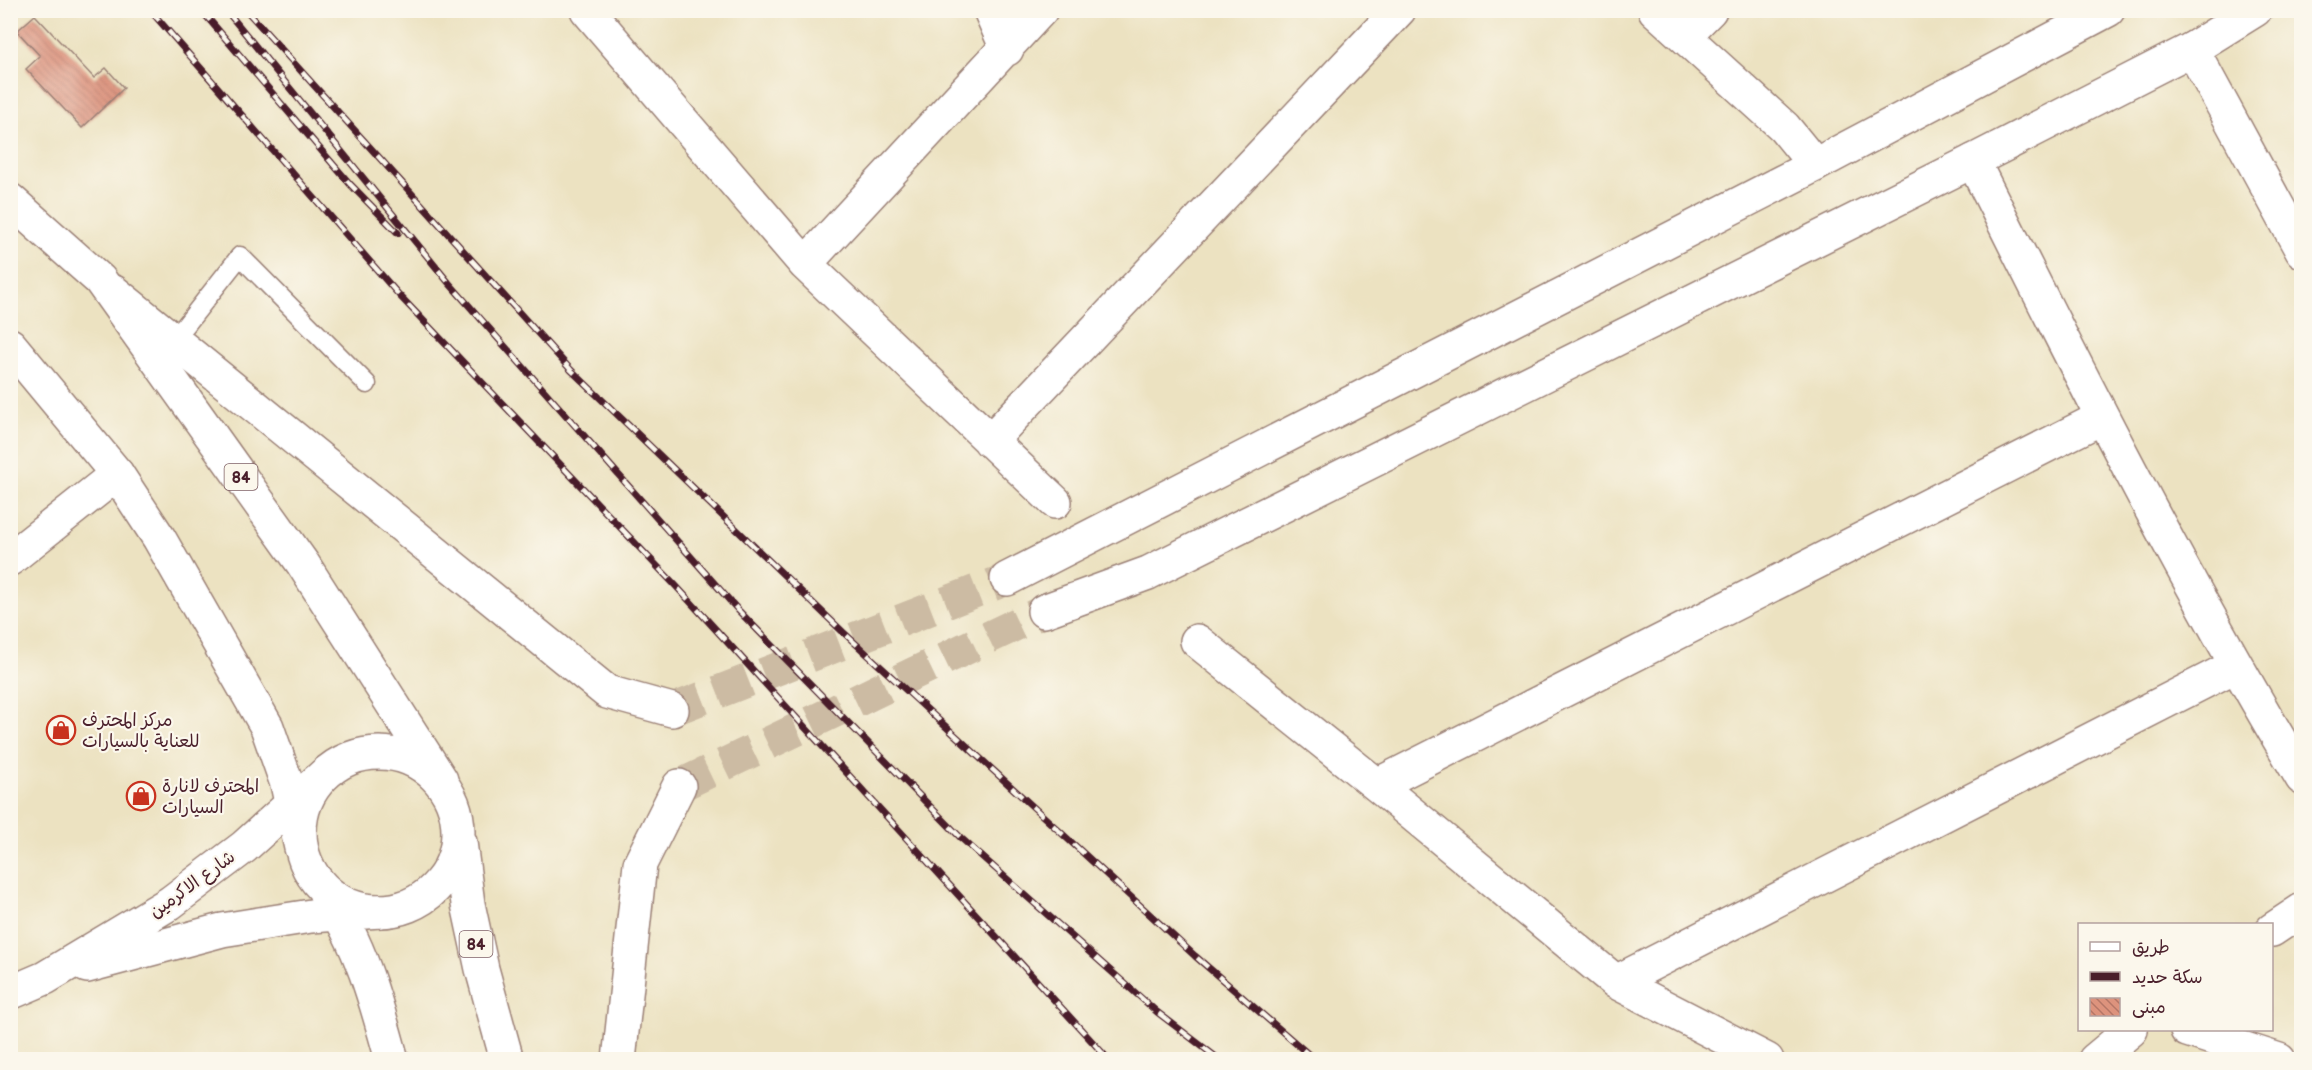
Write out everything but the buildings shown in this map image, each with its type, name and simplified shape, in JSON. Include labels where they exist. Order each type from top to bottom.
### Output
[{"type":"street","points":[[587,10],[806,264],[1055,502]]},
{"type":"street","points":[[990,10],[1007,50]]},
{"type":"street","points":[[806,264],[1007,50],[1041,10]]},
{"type":"street","points":[[990,441],[1399,10]]},
{"type":"street","points":[[1654,10],[1784,127],[1815,165]]},
{"type":"street","points":[[1683,36],[1710,10]]},
{"type":"street","points":[[1007,579],[1815,165],[2108,10]]},
{"type":"street","points":[[1044,611],[1148,573],[1973,161],[2192,49],[2255,10]]},
{"type":"street","points":[[2192,49],[2301,251]]},
{"type":"street","points":[[1973,161],[2101,418],[2235,666],[2301,778]]},
{"type":"street","name":"84","points":[[10,200],[99,280],[303,564],[441,780],[453,802],[459,827],[468,904],[482,969],[507,1059]]},
{"type":"street","points":[[99,280],[607,692],[672,710]]},
{"type":"street","name":"84","points":[[10,345],[117,474],[159,538],[267,727],[287,784],[306,861],[340,914],[356,947],[375,997],[392,1059]]},
{"type":"street","points":[[1377,785],[2101,418]]},
{"type":"street","points":[[10,559],[117,474]]},
{"type":"street","points":[[1197,641],[1377,785],[1616,982],[1767,1059]]},
{"type":"street","points":[[1616,982],[2235,666]]},
{"type":"street","name":"84","points":[[441,780],[422,764],[398,754],[374,752],[349,758],[326,773],[309,794],[300,820],[306,861],[329,894],[353,907],[380,911],[407,906],[429,894],[446,875],[456,852],[459,827]]},
{"type":"street","name":"شارع الاكرمين","points":[[10,993],[45,978],[170,903],[244,847],[326,773]]},
{"type":"street","points":[[619,1059],[640,864],[679,786]]},
{"type":"street","points":[[2273,929],[2301,910]]},
{"type":"street","name":"شارع الاكرمين","points":[[45,978],[222,930],[311,916],[380,911]]},
{"type":"street","points":[[2095,1059],[2129,1031]]},
{"type":"street","points":[[2193,1031],[2279,1059]]},
{"type":"lane","points":[[174,340],[240,256],[367,384]]},
{"type":"tunnel","points":[[672,710],[1007,579]]},
{"type":"tunnel","points":[[679,786],[1044,611]]},
{"type":"railway","points":[[150,10],[399,295],[676,586],[1109,1060]]},
{"type":"railway","points":[[201,10],[350,184],[398,233]]},
{"type":"railway","points":[[226,10],[449,283],[738,610],[961,838],[1157,1012],[1220,1060]]},
{"type":"railway","points":[[246,10],[571,370],[843,632],[1195,956],[1315,1060]]},
{"type":"place","name":"مركز المحترف للعناية بالسيارات","points":[[61,730]]},
{"type":"place","name":"المحترف لانارة السيارات","points":[[141,796]]}]
